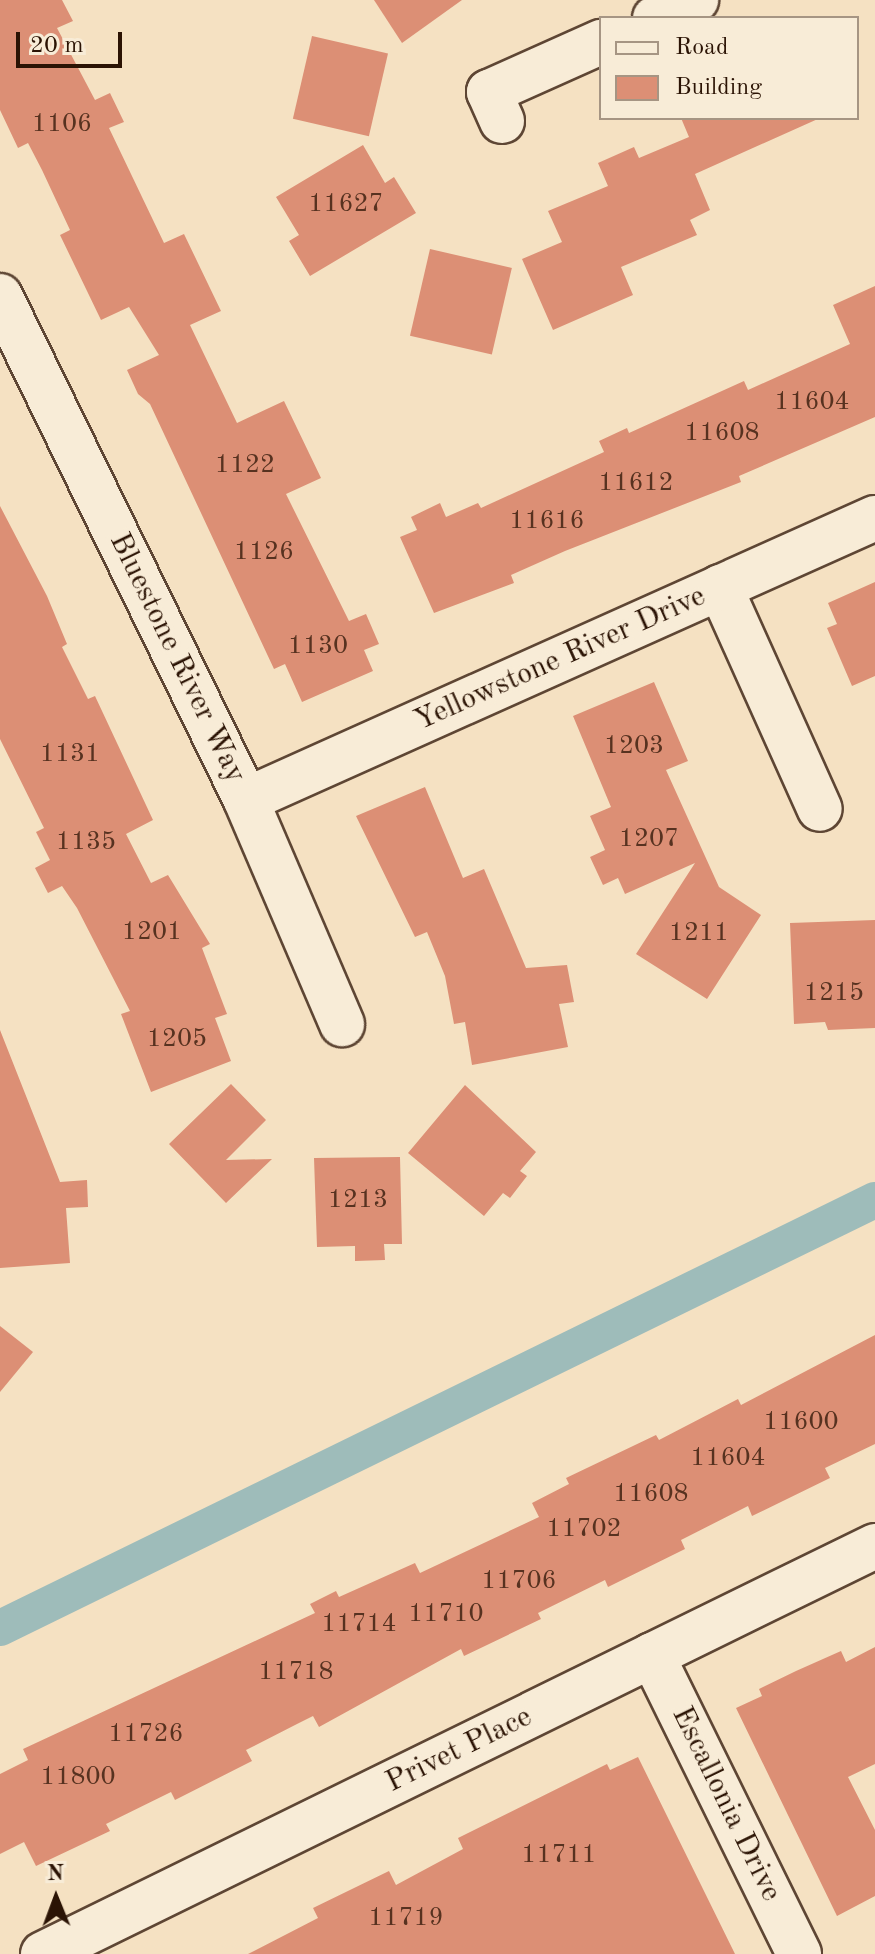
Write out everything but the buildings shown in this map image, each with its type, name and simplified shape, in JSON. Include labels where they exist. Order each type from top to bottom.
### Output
[{"type":"street","points":[[660,16],[696,0]]},
{"type":"street","points":[[502,121],[489,92],[599,43]]},
{"type":"street","name":"Bluestone River Way","points":[[0,296],[246,800],[342,1024]]},
{"type":"street","name":"Yellowstone River Drive","points":[[246,800],[875,518]]},
{"type":"street","points":[[720,587],[820,809]]},
{"type":"street","name":"Privet Place","points":[[43,1954],[875,1546]]},
{"type":"street","name":"Escallonia Drive","points":[[652,1655],[799,1954]]},
{"type":"waterway","points":[[0,1628],[875,1200]]}]
